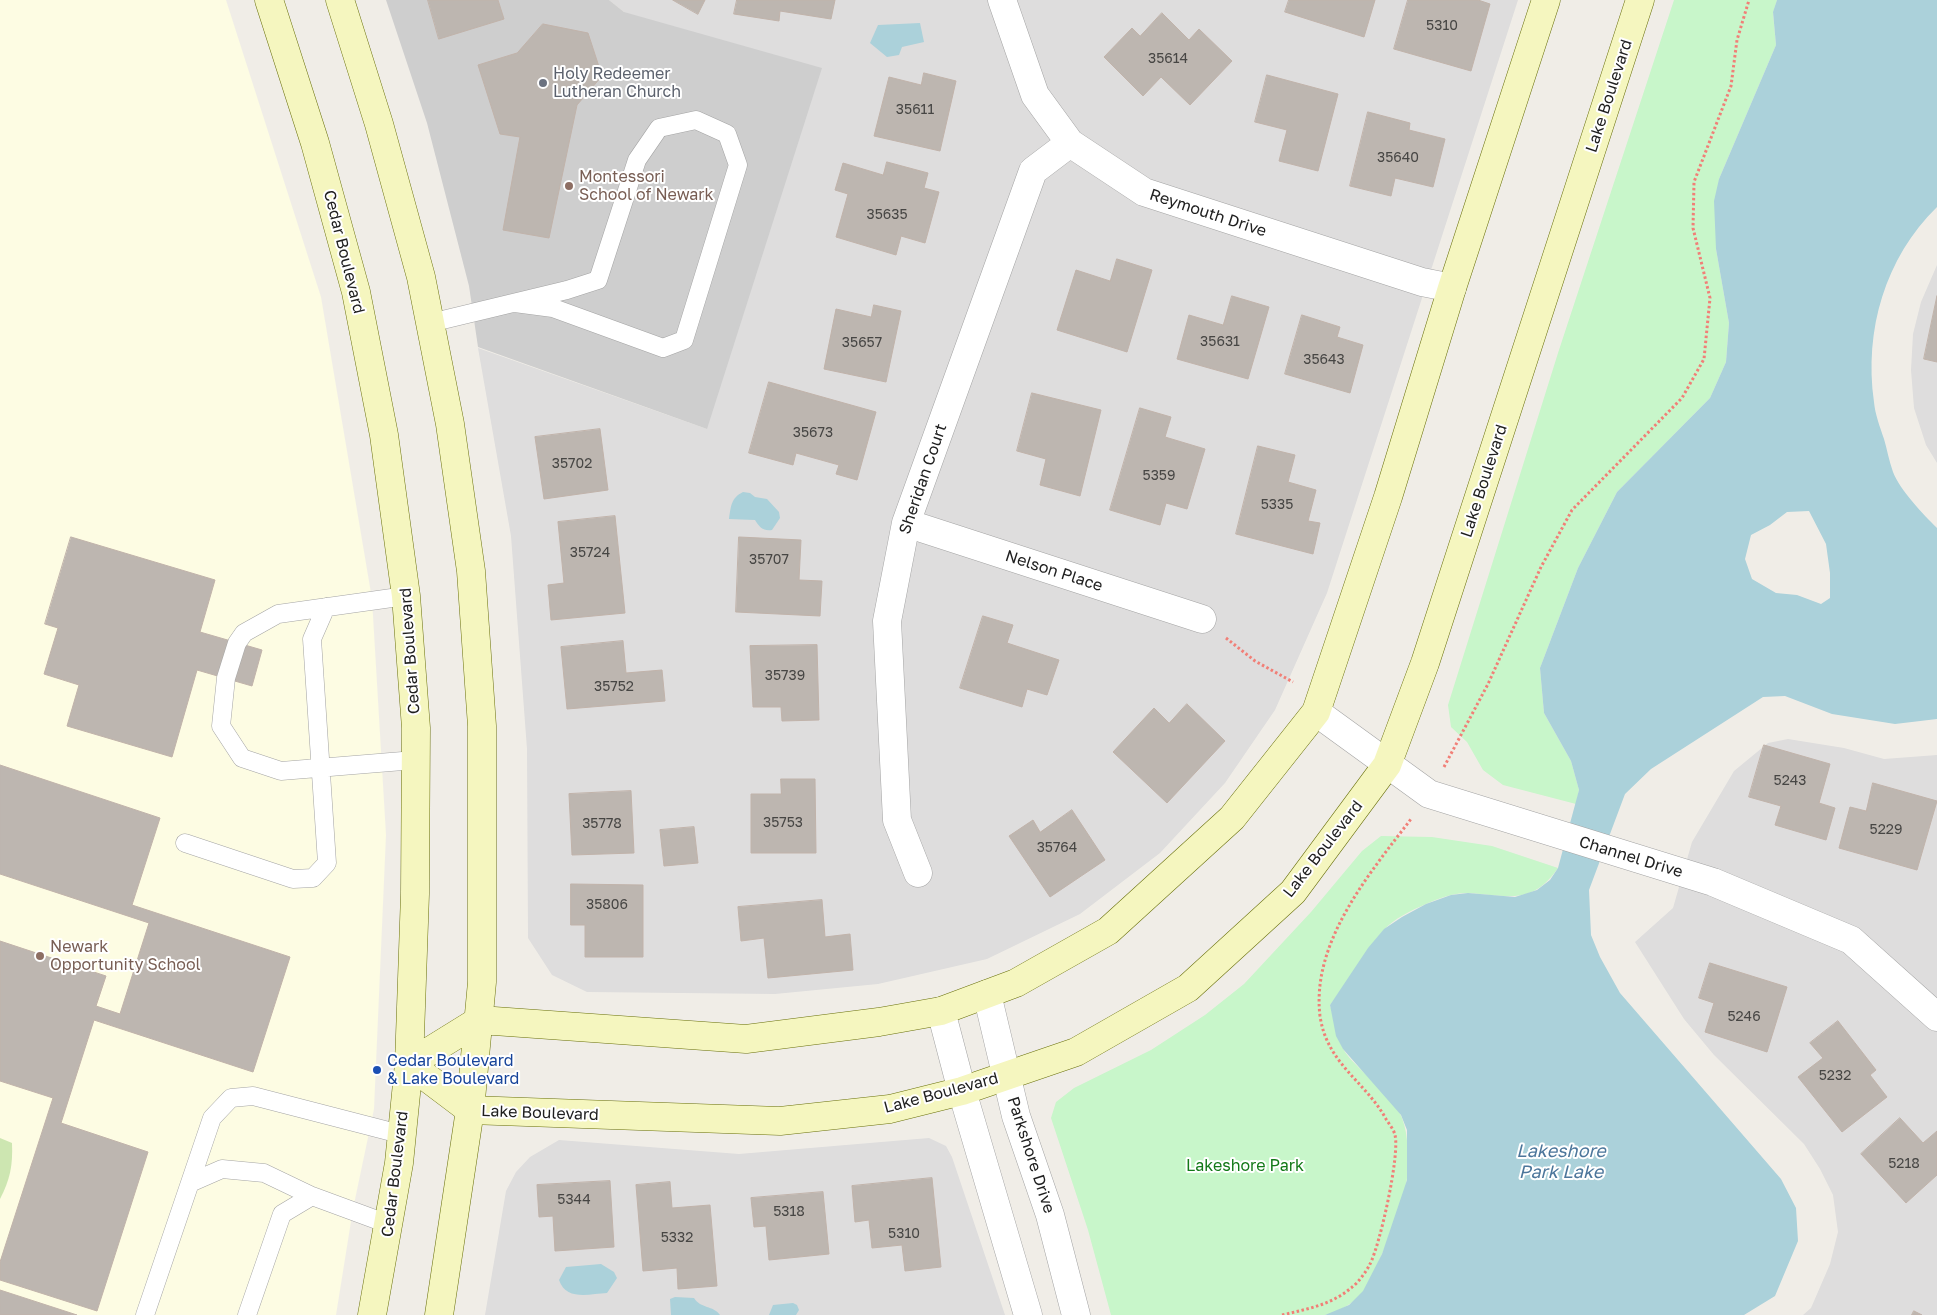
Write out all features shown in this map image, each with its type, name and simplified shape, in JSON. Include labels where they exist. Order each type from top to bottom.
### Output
[{"type":"street","name":"Cedar Boulevard","points":[[269,0],[315,143],[356,292],[384,435],[406,596],[416,728],[415,894],[408,1064],[400,1134],[399,1163],[372,1315]]},
{"type":"street","points":[[340,0],[379,124],[421,277],[450,424],[471,571],[480,687],[482,726],[482,982],[480,1020],[470,1110],[439,1315]]},
{"type":"street","name":"Reymouth Drive","points":[[1002,0],[1035,95],[1070,142],[1144,192],[1422,282],[1452,288]]},
{"type":"street","points":[[408,1064],[480,1020],[746,1039],[879,1022],[941,1011],[1016,983],[1108,931],[1232,818],[1316,712],[1388,496],[1452,288],[1546,0]]},
{"type":"street","name":"Lake Boulevard","points":[[408,1064],[470,1110],[780,1121],[890,1109],[962,1092],[1076,1052],[1188,988],[1293,892],[1387,765],[1425,663],[1640,0]]},
{"type":"street","name":"Sheridan Court","points":[[918,873],[897,820],[887,621],[906,523],[1033,171],[1070,142]]},
{"type":"street","name":"Nelson Place","points":[[906,523],[1202,619]]},
{"type":"street","name":"Channel Drive","points":[[1316,712],[1429,794],[1713,882],[1851,940],[1937,1017]]},
{"type":"street","name":"Parkshore Drive","points":[[987,994],[1016,1116],[1050,1215],[1076,1315]]},
{"type":"street","points":[[941,1011],[962,1092],[1028,1315]]},
{"type":"lane","points":[[430,323],[567,290],[598,280],[637,160],[659,128],[696,120],[727,134],[738,165],[684,340],[664,348],[553,308],[515,303]]},
{"type":"lane","points":[[406,596],[278,614],[244,632],[238,643],[226,678],[222,726],[242,758],[281,771],[415,760]]},
{"type":"lane","points":[[185,843],[293,879],[314,878],[327,863],[312,639],[326,607]]},
{"type":"lane","points":[[145,1315],[177,1216],[212,1118],[231,1098],[253,1096],[400,1134]]},
{"type":"lane","points":[[190,1183],[222,1169],[264,1173],[312,1196],[388,1224]]},
{"type":"lane","points":[[247,1315],[282,1214],[312,1196]]},
{"type":"path","points":[[1282,1315],[1328,1304],[1352,1287],[1370,1264],[1394,1180],[1396,1136],[1380,1107],[1350,1077],[1332,1052],[1320,1016],[1321,987],[1326,960],[1340,918],[1365,880],[1429,794],[1488,684],[1541,567],[1572,510],[1632,446],[1682,398],[1704,359],[1710,298],[1693,228],[1694,182],[1731,86],[1737,40],[1749,0]]},
{"type":"path","points":[[1202,619],[1255,661],[1303,687],[1316,712]]},
{"type":"shaded area","points":[[0,0],[226,0],[321,297],[372,599],[386,835],[374,1109],[353,1209],[336,1315],[0,1315]]},
{"type":"shaded area","points":[[386,0],[609,0],[624,12],[822,68],[707,429],[478,347],[469,286],[427,123]]},
{"type":"shaded area","points":[[609,0],[1518,0],[1327,593],[1275,710],[1225,783],[1160,853],[1080,914],[987,959],[878,984],[775,994],[587,992],[552,975],[528,938],[527,749],[511,536],[478,348],[707,429],[624,12]]},
{"type":"shaded area","points":[[1937,265],[1937,463],[1926,445],[1914,408],[1911,370],[1913,334],[1921,302]]},
{"type":"shaded area","points":[[1788,739],[1844,748],[1884,759],[1937,755],[1937,1315],[1803,1315],[1811,1308],[1830,1264],[1838,1232],[1833,1195],[1820,1169],[1804,1144],[1714,1055],[1684,1019],[1635,942],[1673,908],[1692,842],[1734,771],[1768,743]]},
{"type":"shaded area","points":[[929,1138],[946,1146],[952,1157],[1005,1315],[485,1315],[506,1191],[516,1172],[530,1157],[559,1140],[739,1154]]},
{"type":"green space","points":[[1674,0],[1777,0],[1773,13],[1776,45],[1719,179],[1716,249],[1729,323],[1726,362],[1710,398],[1617,492],[1578,568],[1540,668],[1544,713],[1571,761],[1579,790],[1576,804],[1503,785],[1483,770],[1467,742],[1451,727],[1448,705],[1558,353]]},
{"type":"green space","name":"Lakeshore Park","points":[[1381,836],[1432,837],[1492,846],[1558,868],[1549,880],[1529,893],[1508,896],[1470,893],[1453,894],[1403,915],[1392,922],[1377,939],[1330,1005],[1342,1047],[1351,1060],[1384,1092],[1398,1109],[1406,1132],[1408,1163],[1405,1188],[1389,1236],[1369,1283],[1363,1292],[1351,1303],[1336,1312],[1325,1315],[1111,1315],[1088,1230],[1051,1118],[1056,1102],[1074,1088],[1151,1050],[1205,1015],[1244,984],[1311,912],[1362,851]]},
{"type":"green space","points":[[0,1138],[12,1143],[12,1151],[8,1179],[0,1199]]},
{"type":"water","name":"Lakeshore Park Lake","points":[[1777,0],[1937,0],[1937,207],[1919,227],[1904,249],[1882,297],[1872,348],[1872,375],[1875,411],[1893,472],[1906,494],[1937,528],[1937,719],[1895,724],[1832,714],[1785,696],[1763,697],[1651,769],[1625,794],[1589,890],[1591,935],[1600,957],[1620,993],[1781,1179],[1796,1208],[1798,1241],[1775,1296],[1744,1315],[1325,1315],[1349,1305],[1363,1291],[1382,1254],[1407,1180],[1407,1130],[1401,1115],[1343,1049],[1336,1036],[1330,1005],[1368,948],[1384,929],[1402,917],[1426,904],[1451,895],[1468,893],[1515,897],[1537,890],[1550,880],[1558,868],[1579,790],[1571,761],[1544,713],[1540,668],[1578,568],[1617,492],[1710,398],[1726,362],[1729,323],[1716,249],[1714,201],[1719,179],[1776,45],[1773,12]],"holes":[[[1809,511],[1826,544],[1830,573],[1830,598],[1821,604],[1797,595],[1776,593],[1752,579],[1745,559],[1751,535],[1770,525],[1787,512]]]},
{"type":"water","points":[[920,23],[924,42],[902,47],[899,55],[887,57],[870,43],[878,25]]},
{"type":"water","points":[[743,492],[767,499],[779,512],[780,518],[772,530],[762,528],[755,520],[729,519],[734,500]]},
{"type":"water","points":[[601,1264],[614,1272],[617,1278],[607,1293],[579,1295],[573,1294],[562,1287],[559,1280],[566,1267]]},
{"type":"water","points":[[675,1297],[694,1298],[700,1304],[720,1315],[671,1315],[670,1299]]},
{"type":"water","points":[[793,1303],[797,1305],[799,1310],[796,1315],[769,1315],[773,1305]]},
{"type":"building","points":[[428,0],[498,0],[504,19],[439,39]]},
{"type":"building","points":[[673,0],[705,0],[698,14]]},
{"type":"building","points":[[737,0],[835,0],[831,19],[780,11],[779,21],[734,14]]},
{"type":"building","points":[[1289,0],[1375,0],[1364,37],[1285,12]]},
{"type":"building","points":[[1408,0],[1478,0],[1490,4],[1471,71],[1394,49]]},
{"type":"building","points":[[1162,13],[1189,40],[1199,29],[1232,61],[1190,105],[1161,77],[1143,96],[1104,57],[1132,28],[1140,36]]},
{"type":"building","points":[[543,24],[588,33],[602,76],[577,105],[549,238],[503,230],[520,137],[500,134],[478,65],[517,53]]},
{"type":"building","points":[[924,73],[956,81],[940,151],[874,136],[889,77],[921,85]]},
{"type":"building","points":[[1267,75],[1338,94],[1318,171],[1279,161],[1287,130],[1255,122]]},
{"type":"building","points":[[1368,112],[1410,123],[1409,130],[1445,139],[1433,187],[1395,178],[1391,196],[1350,186]]},
{"type":"building","points":[[887,162],[928,173],[924,188],[939,192],[925,243],[901,236],[896,255],[836,237],[848,194],[835,190],[843,163],[883,175]]},
{"type":"building","points":[[1117,259],[1152,270],[1127,352],[1057,330],[1076,270],[1110,281]]},
{"type":"building","points":[[1232,296],[1269,307],[1248,379],[1177,359],[1189,315],[1223,325]]},
{"type":"building","points":[[1937,296],[1937,362],[1924,359]]},
{"type":"building","points":[[874,305],[901,311],[886,382],[824,369],[836,309],[871,317]]},
{"type":"building","points":[[1302,315],[1340,327],[1337,337],[1363,345],[1350,393],[1285,374]]},
{"type":"building","points":[[769,382],[876,412],[857,480],[836,474],[839,465],[796,453],[793,465],[749,453]]},
{"type":"building","points":[[1032,393],[1101,410],[1080,496],[1040,485],[1046,459],[1017,451]]},
{"type":"building","points":[[1140,408],[1171,417],[1165,437],[1205,449],[1187,509],[1166,503],[1160,525],[1110,510]]},
{"type":"building","points":[[600,429],[608,490],[544,499],[535,437]]},
{"type":"building","points":[[1258,446],[1295,455],[1288,482],[1316,490],[1308,521],[1320,523],[1313,554],[1236,534]]},
{"type":"building","points":[[615,516],[625,613],[551,620],[548,585],[564,583],[558,522]]},
{"type":"building","points":[[71,537],[215,580],[200,632],[262,650],[252,686],[197,670],[172,757],[67,726],[79,685],[44,674],[58,628],[45,624]]},
{"type":"building","points":[[739,537],[801,540],[799,580],[822,581],[820,616],[736,612]]},
{"type":"building","points":[[983,616],[1013,625],[1007,643],[1059,660],[1047,695],[1027,689],[1022,707],[960,688]]},
{"type":"building","points":[[623,641],[626,673],[662,670],[665,701],[567,709],[561,647]]},
{"type":"building","points":[[817,645],[819,720],[782,721],[781,707],[753,707],[750,646]]},
{"type":"building","points":[[1187,704],[1225,741],[1167,803],[1113,752],[1154,708],[1169,723]]},
{"type":"building","points":[[1764,745],[1830,764],[1819,803],[1835,808],[1826,840],[1775,825],[1781,806],[1749,797]]},
{"type":"building","points":[[0,765],[160,818],[132,905],[290,957],[253,1072],[94,1020],[61,1123],[148,1152],[97,1311],[0,1280],[0,1262],[53,1098],[0,1081],[0,941],[106,976],[96,1006],[120,1014],[149,923],[0,874]]},
{"type":"building","points":[[781,779],[815,779],[816,853],[751,853],[751,794],[781,794]]},
{"type":"building","points":[[1873,783],[1937,801],[1917,870],[1839,848],[1850,807],[1866,811]]},
{"type":"building","points":[[631,791],[634,853],[572,855],[569,794]]},
{"type":"building","points":[[1072,810],[1105,860],[1050,897],[1009,836],[1033,820],[1040,832]]},
{"type":"building","points":[[694,827],[698,863],[664,866],[660,830]]},
{"type":"building","points":[[571,884],[643,885],[643,957],[585,957],[585,925],[571,925]]},
{"type":"building","points":[[822,900],[825,937],[850,934],[853,970],[768,978],[764,938],[741,941],[738,907]]},
{"type":"building","points":[[1710,963],[1787,987],[1767,1052],[1705,1032],[1714,1003],[1699,998]]},
{"type":"building","points":[[1838,1021],[1876,1070],[1870,1075],[1887,1097],[1842,1132],[1798,1077],[1823,1058],[1810,1043]]},
{"type":"building","points":[[1900,1118],[1923,1143],[1937,1131],[1937,1175],[1906,1203],[1861,1154]]},
{"type":"building","points":[[932,1178],[941,1267],[905,1271],[902,1245],[872,1248],[869,1220],[855,1222],[852,1186]]},
{"type":"building","points":[[610,1181],[614,1247],[555,1251],[553,1216],[539,1217],[537,1185]]},
{"type":"building","points":[[670,1182],[672,1208],[710,1205],[717,1286],[678,1289],[677,1268],[643,1271],[636,1185]]},
{"type":"building","points":[[823,1192],[829,1254],[769,1260],[766,1226],[754,1227],[751,1198]]},
{"type":"building","points":[[0,1290],[77,1315],[0,1315]]},
{"type":"building","points":[[1914,1311],[1922,1315],[1912,1315]]},
{"type":"place","name":"Holy Redeemer Lutheran Church","points":[[543,83]]},
{"type":"place","name":"Montessori School of Newark","points":[[569,186]]},
{"type":"place","name":"Newark Opportunity School","points":[[40,956]]},
{"type":"place","name":"Cedar Boulevard & Lake Boulevard","points":[[377,1070]]}]
